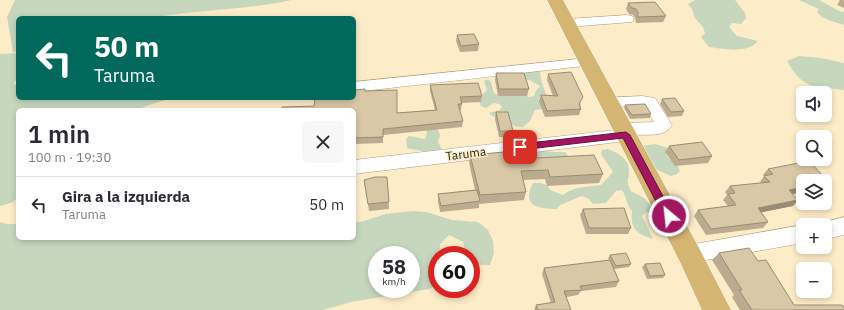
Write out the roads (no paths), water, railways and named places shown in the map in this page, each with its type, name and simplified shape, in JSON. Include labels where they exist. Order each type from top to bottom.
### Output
[{"type":"main road","points":[[555,0],[588,62],[616,102],[718,310]]},
{"type":"street","points":[[567,23],[627,19]]},
{"type":"street","points":[[356,87],[588,62]]},
{"type":"street","name":"Taruma","points":[[356,167],[660,128],[664,125],[649,102],[616,102]]},
{"type":"street","points":[[832,229],[844,226]]},
{"type":"street","points":[[690,254],[796,235]]}]
